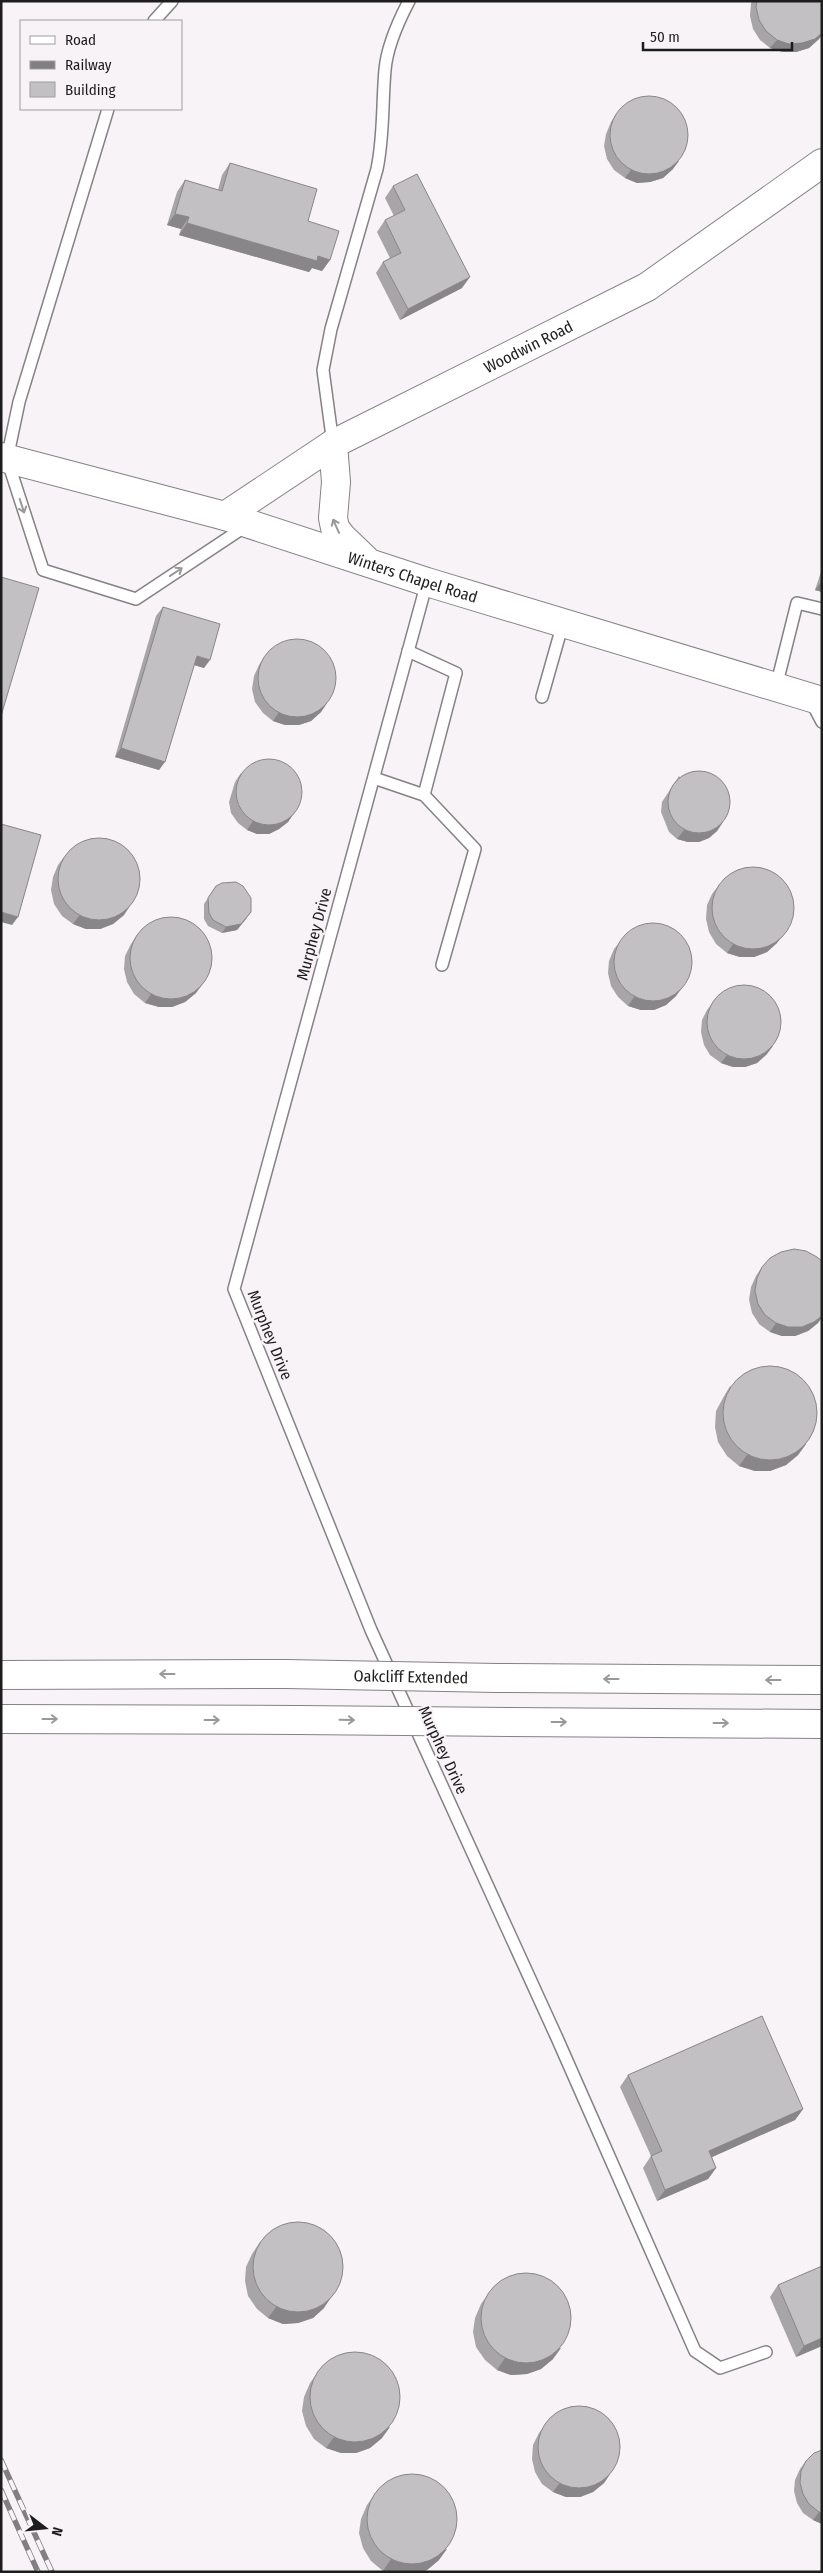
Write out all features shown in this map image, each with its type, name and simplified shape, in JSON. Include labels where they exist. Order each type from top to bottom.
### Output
[{"type":"street","name":"Woodwin Road","points":[[237,520],[333,444],[647,287],[822,163]]},
{"type":"street","points":[[333,444],[336,482],[333,497],[334,523],[342,536],[368,562]]},
{"type":"street","name":"Winters Chapel Road","points":[[4,458],[237,520],[427,582],[815,699]]},
{"type":"street","name":"Oakcliff Extended","points":[[1,1675],[286,1674],[497,1678],[822,1680]]},
{"type":"street","points":[[1,1719],[822,1724]]},
{"type":"lane","points":[[155,20],[172,1]]},
{"type":"lane","points":[[333,444],[323,370],[331,329],[377,169],[382,145],[385,68],[397,24],[409,1]]},
{"type":"lane","points":[[108,110],[19,402],[4,458],[43,570],[136,599],[237,520]]},
{"type":"lane","name":"Murphey Drive","points":[[427,582],[234,1289],[371,1630],[557,2038],[695,2351],[720,2368],[766,2352]]},
{"type":"lane","points":[[776,687],[796,603],[822,609]]},
{"type":"lane","points":[[542,697],[563,623]]},
{"type":"lane","points":[[408,651],[456,672],[424,795]]},
{"type":"lane","points":[[815,699],[822,722]]},
{"type":"lane","points":[[374,778],[424,795],[475,849],[442,965]]},
{"type":"building","points":[[757,1],[822,1],[822,33],[815,39],[802,43],[789,44],[777,40],[766,31],[759,20],[756,7]]},
{"type":"building","points":[[649,96],[664,99],[676,108],[685,120],[688,135],[685,150],[676,162],[664,171],[649,174],[634,171],[622,162],[613,150],[610,135],[613,120],[622,108],[634,99]]},
{"type":"building","points":[[230,163],[317,189],[308,221],[339,231],[330,260],[318,256],[317,261],[187,223],[189,217],[175,214],[185,180],[222,191]]},
{"type":"building","points":[[417,174],[470,277],[408,309],[383,262],[401,253],[385,220],[405,210],[393,186]]},
{"type":"building","points":[[1,577],[39,588],[1,716]]},
{"type":"building","points":[[163,607],[220,624],[210,660],[197,656],[165,762],[121,748]]},
{"type":"building","points":[[297,639],[312,642],[324,651],[333,663],[336,678],[333,693],[324,705],[312,714],[297,717],[282,714],[270,705],[261,693],[258,678],[261,663],[270,651],[282,642]]},
{"type":"building","points":[[263,759],[275,759],[287,764],[297,774],[302,786],[300,805],[287,820],[275,825],[263,825],[251,820],[241,810],[236,798],[236,786],[241,774],[251,764]]},
{"type":"building","points":[[693,771],[705,771],[721,780],[728,790],[730,802],[728,814],[721,824],[705,833],[693,833],[682,828],[673,819],[668,808],[668,796],[673,785],[682,776]]},
{"type":"building","points":[[1,824],[41,835],[18,917],[1,912]]},
{"type":"building","points":[[99,838],[115,841],[128,850],[137,863],[140,879],[137,895],[128,908],[115,917],[99,920],[83,917],[70,908],[61,895],[58,879],[61,863],[70,850],[83,841]]},
{"type":"building","points":[[753,867],[769,870],[782,879],[791,892],[794,908],[791,924],[782,937],[769,946],[753,949],[737,946],[724,937],[715,924],[712,908],[715,892],[724,879],[737,870]]},
{"type":"building","points":[[236,882],[243,886],[251,898],[251,912],[241,924],[226,927],[213,920],[209,913],[208,898],[216,886],[222,883]]},
{"type":"building","points":[[171,917],[187,920],[200,929],[209,942],[212,958],[209,974],[200,987],[187,996],[171,999],[155,996],[142,987],[133,974],[130,958],[133,942],[142,929],[155,920]]},
{"type":"building","points":[[653,923],[668,926],[680,935],[689,947],[692,962],[689,977],[680,989],[668,998],[653,1001],[638,998],[626,989],[617,977],[614,962],[617,947],[626,935],[638,926]]},
{"type":"building","points":[[744,985],[758,988],[770,996],[778,1008],[781,1022],[778,1036],[770,1048],[758,1056],[744,1059],[730,1056],[718,1048],[710,1036],[707,1022],[710,1008],[718,996],[730,988]]},
{"type":"building","points":[[794,1249],[806,1251],[822,1261],[822,1316],[802,1327],[788,1327],[776,1323],[765,1315],[758,1304],[755,1291],[757,1278],[762,1267],[770,1258],[781,1252]]},
{"type":"building","points":[[770,1366],[788,1369],[803,1380],[814,1395],[817,1413],[814,1431],[803,1446],[788,1457],[770,1460],[752,1457],[737,1446],[726,1431],[723,1413],[726,1395],[737,1380],[752,1369]]},
{"type":"building","points":[[762,2016],[803,2109],[709,2151],[716,2168],[665,2190],[651,2156],[662,2151],[628,2075]]},
{"type":"building","points":[[298,2222],[315,2226],[330,2235],[339,2250],[343,2267],[339,2284],[330,2299],[315,2308],[298,2312],[281,2308],[266,2299],[257,2284],[253,2267],[257,2250],[266,2235],[281,2226]]},
{"type":"building","points":[[822,2266],[822,2338],[804,2346],[778,2285]]},
{"type":"building","points":[[526,2273],[543,2277],[558,2286],[567,2301],[571,2318],[567,2335],[558,2350],[543,2359],[526,2363],[509,2359],[494,2350],[485,2335],[481,2318],[485,2301],[494,2286],[509,2277]]},
{"type":"building","points":[[355,2352],[372,2356],[387,2365],[396,2380],[400,2397],[396,2414],[387,2429],[372,2438],[355,2442],[338,2438],[323,2429],[314,2414],[310,2397],[314,2380],[323,2365],[338,2356]]},
{"type":"building","points":[[579,2406],[595,2409],[608,2418],[617,2431],[620,2447],[617,2463],[608,2476],[595,2485],[579,2488],[563,2485],[550,2476],[541,2463],[538,2447],[541,2431],[550,2418],[563,2409]]},
{"type":"building","points":[[822,2450],[822,2513],[809,2504],[803,2494],[800,2483],[801,2471],[806,2461],[814,2453]]},
{"type":"building","points":[[412,2474],[429,2478],[444,2487],[453,2502],[457,2519],[453,2536],[444,2551],[429,2560],[412,2564],[395,2560],[380,2551],[371,2536],[367,2519],[371,2502],[380,2487],[395,2478]]},
{"type":"railway","points":[[1,2460],[52,2572]]},
{"type":"railway","points":[[1,2490],[38,2572]]}]
